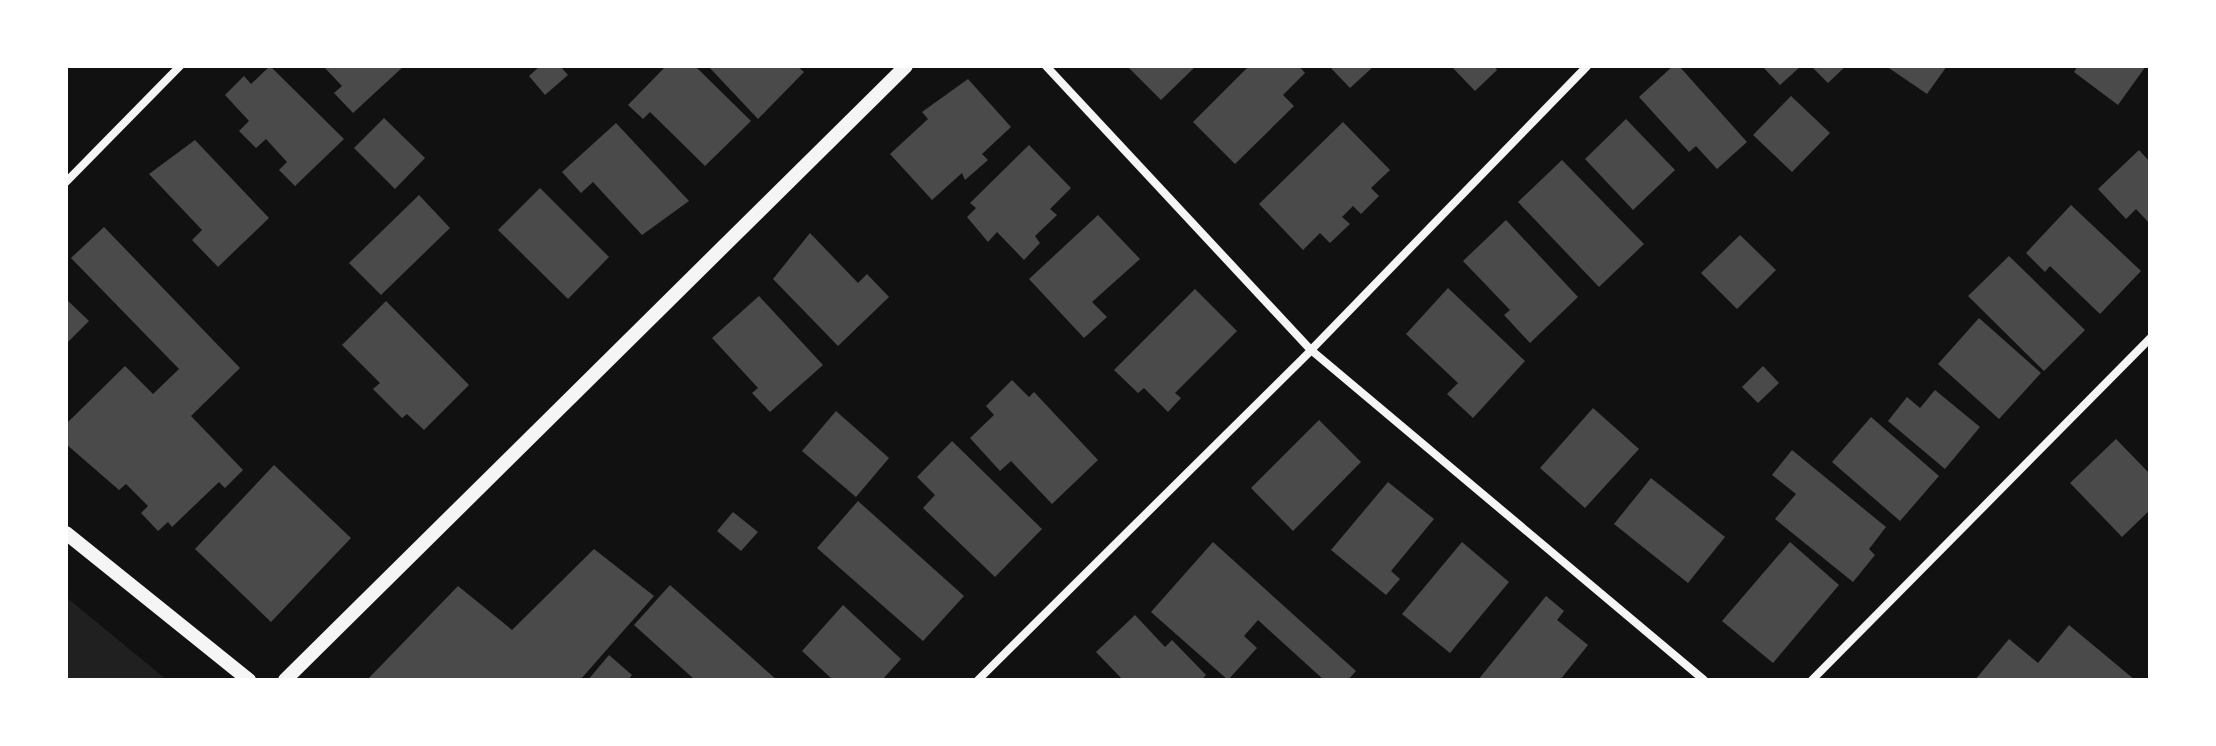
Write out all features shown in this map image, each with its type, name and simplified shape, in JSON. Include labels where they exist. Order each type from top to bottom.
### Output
[{"type":"street","points":[[66,182],[180,66]]},
{"type":"street","points":[[285,680],[906,66]]},
{"type":"street","points":[[1046,66],[1311,350],[1704,680]]},
{"type":"street","points":[[978,680],[1311,350],[1587,66]]},
{"type":"street","points":[[1812,680],[2150,338]]},
{"type":"street","points":[[66,533],[249,680]]},
{"type":"shaded area","points":[[66,597],[167,680],[66,680]]},
{"type":"building","points":[[270,66],[344,139],[295,186],[279,170],[287,162],[266,139],[256,148],[239,131],[249,121],[225,95],[244,76],[251,84]]},
{"type":"building","points":[[323,66],[404,66],[353,113],[334,93],[342,86]]},
{"type":"building","points":[[540,66],[560,66],[568,75],[545,95],[529,76]]},
{"type":"building","points":[[666,66],[695,66],[751,121],[705,166],[650,112],[643,119],[628,105]]},
{"type":"building","points":[[708,66],[797,66],[804,72],[758,119]]},
{"type":"building","points":[[1127,66],[1196,66],[1161,100]]},
{"type":"building","points":[[1249,66],[1299,66],[1305,73],[1283,95],[1294,106],[1235,164],[1193,122]]},
{"type":"building","points":[[1329,66],[1374,66],[1350,88]]},
{"type":"building","points":[[1451,66],[1494,66],[1497,70],[1475,91]]},
{"type":"building","points":[[1673,66],[1679,66],[1747,142],[1717,169],[1696,146],[1689,152],[1639,97]]},
{"type":"building","points":[[1762,66],[1801,66],[1780,85]]},
{"type":"building","points":[[1811,66],[1846,66],[1828,83]]},
{"type":"building","points":[[1886,66],[1947,66],[1927,94]]},
{"type":"building","points":[[2078,66],[2146,66],[2118,105],[2074,72]]},
{"type":"building","points":[[968,79],[1011,127],[982,154],[988,160],[965,180],[962,173],[932,200],[890,154],[928,119],[922,112]]},
{"type":"building","points":[[1791,96],[1830,133],[1792,172],[1753,135]]},
{"type":"building","points":[[384,118],[425,158],[395,189],[354,148]]},
{"type":"building","points":[[1626,119],[1675,170],[1633,210],[1585,159]]},
{"type":"building","points":[[1343,122],[1390,170],[1371,188],[1379,196],[1361,214],[1353,206],[1342,217],[1350,224],[1330,243],[1320,233],[1303,250],[1259,204]]},
{"type":"building","points":[[616,123],[689,201],[642,235],[593,182],[581,193],[562,172]]},
{"type":"building","points":[[195,140],[269,218],[218,267],[192,240],[202,230],[149,174]]},
{"type":"building","points":[[1029,145],[1071,188],[1050,209],[1057,215],[1035,236],[1040,243],[1024,260],[997,232],[988,242],[967,217],[976,208],[970,203]]},
{"type":"building","points":[[2139,150],[2150,162],[2150,224],[2136,209],[2126,219],[2098,189]]},
{"type":"building","points":[[1562,160],[1644,244],[1599,287],[1518,202]]},
{"type":"building","points":[[540,188],[609,257],[568,299],[498,230]]},
{"type":"building","points":[[419,195],[450,228],[381,295],[349,263]]},
{"type":"building","points":[[2071,205],[2141,271],[2100,314],[2050,266],[2045,272],[2026,253]]},
{"type":"building","points":[[1098,215],[1140,259],[1092,302],[1107,317],[1084,338],[1029,279]]},
{"type":"building","points":[[1506,220],[1578,297],[1530,343],[1504,315],[1510,310],[1463,261]]},
{"type":"building","points":[[104,227],[240,368],[191,416],[243,470],[225,488],[219,482],[172,527],[168,522],[158,531],[141,513],[148,506],[126,484],[119,490],[66,444],[66,424],[125,366],[153,394],[179,369],[71,258]]},
{"type":"building","points":[[810,233],[858,283],[867,274],[889,297],[838,346],[773,279]]},
{"type":"building","points":[[1740,235],[1776,270],[1737,309],[1701,273]]},
{"type":"building","points":[[2009,256],[2085,330],[2044,371],[1968,296]]},
{"type":"building","points":[[1448,288],[1525,361],[1473,418],[1447,394],[1458,383],[1406,334]]},
{"type":"building","points":[[1195,289],[1237,331],[1175,393],[1181,398],[1168,412],[1144,388],[1138,393],[1114,370]]},
{"type":"building","points":[[759,296],[823,365],[770,412],[752,393],[758,388],[712,338]]},
{"type":"building","points":[[66,299],[89,321],[66,344]]},
{"type":"building","points":[[386,301],[469,385],[424,430],[407,414],[402,418],[373,389],[380,383],[342,345]]},
{"type":"building","points":[[1979,318],[2041,373],[1999,419],[1938,364]]},
{"type":"building","points":[[1763,366],[1779,383],[1758,403],[1742,387]]},
{"type":"building","points":[[1012,380],[1029,397],[1034,392],[1098,460],[1052,504],[1011,461],[1000,471],[970,438],[994,415],[986,406]]},
{"type":"building","points":[[1935,390],[1980,427],[1945,469],[1888,421],[1907,397],[1920,408]]},
{"type":"building","points":[[1593,408],[1639,449],[1585,508],[1540,468]]},
{"type":"building","points":[[836,411],[889,458],[856,497],[802,451]]},
{"type":"building","points":[[1871,417],[1939,476],[1900,521],[1832,462]]},
{"type":"building","points":[[1319,420],[1361,462],[1293,531],[1251,488]]},
{"type":"building","points":[[2116,439],[2150,474],[2150,510],[2122,537],[2070,483]]},
{"type":"building","points":[[952,441],[1042,529],[995,577],[923,508],[935,495],[917,477]]},
{"type":"building","points":[[1792,450],[1886,527],[1869,549],[1875,555],[1853,582],[1775,519],[1796,494],[1772,475]]},
{"type":"building","points":[[274,465],[351,538],[271,622],[195,549]]},
{"type":"building","points":[[1651,478],[1725,537],[1688,583],[1614,524]]},
{"type":"building","points":[[1388,482],[1434,519],[1391,571],[1400,579],[1386,595],[1331,550]]},
{"type":"building","points":[[858,501],[964,596],[923,641],[817,548]]},
{"type":"building","points":[[733,512],[758,532],[741,551],[717,531]]},
{"type":"building","points":[[1213,542],[1356,671],[1348,680],[1324,680],[1258,620],[1244,636],[1257,648],[1228,680],[1151,612]]},
{"type":"building","points":[[1462,542],[1509,582],[1450,653],[1402,614]]},
{"type":"building","points":[[1790,542],[1839,585],[1773,663],[1722,621]]},
{"type":"building","points":[[594,549],[654,596],[580,680],[367,680],[458,586],[512,630]]},
{"type":"building","points":[[670,585],[777,680],[695,680],[634,625]]},
{"type":"building","points":[[1546,596],[1564,611],[1557,620],[1588,645],[1560,680],[1478,680]]},
{"type":"building","points":[[843,605],[901,659],[882,680],[833,680],[802,651]]},
{"type":"building","points":[[1135,615],[1165,647],[1172,640],[1206,675],[1201,680],[1123,680],[1096,652]]},
{"type":"building","points":[[2069,625],[2135,680],[1975,680],[2009,639],[2038,663]]},
{"type":"building","points":[[609,655],[632,675],[628,680],[588,680]]}]
